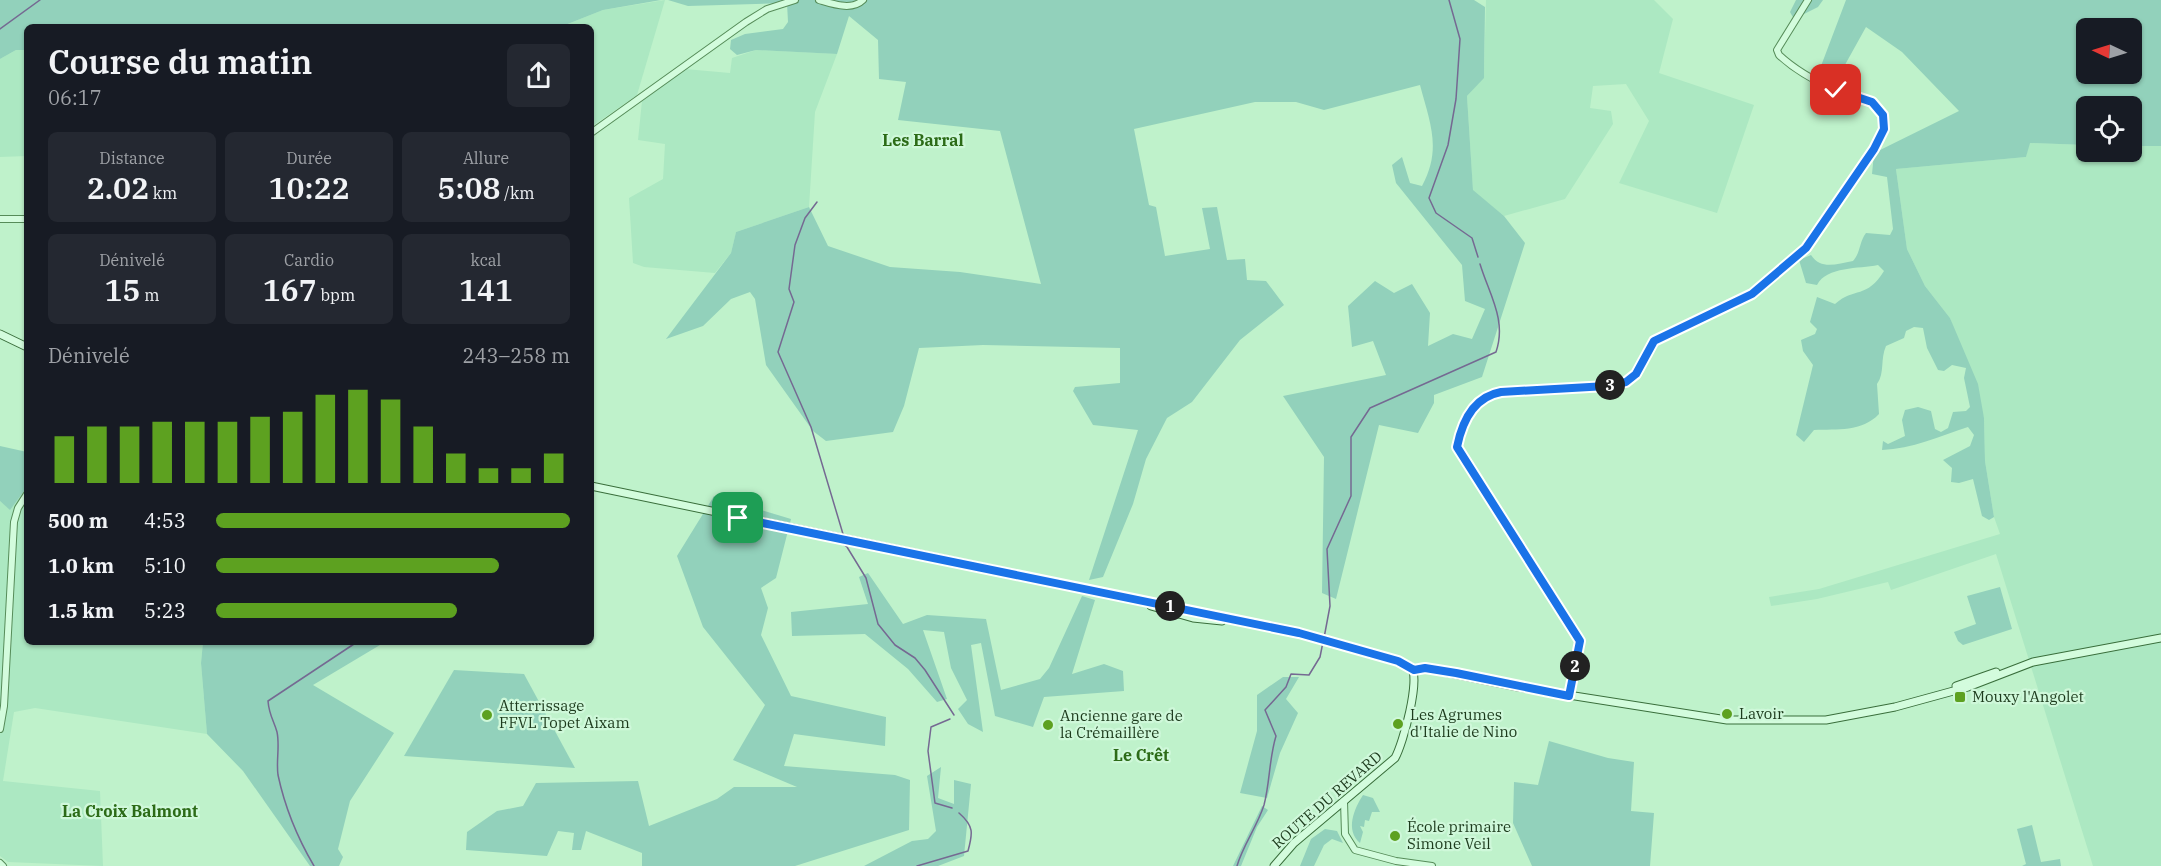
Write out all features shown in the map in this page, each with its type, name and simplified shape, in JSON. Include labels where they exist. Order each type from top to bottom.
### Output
[{"type":"main road","points":[[0,334],[24,346]]},
{"type":"main road","points":[[594,487],[1130,599],[1193,618],[1249,623],[1317,638],[1404,663],[1412,671],[1425,668],[1569,696],[1740,721],[1826,720],[1854,715],[1889,704],[1927,697],[2033,662],[2161,638]]},
{"type":"main road","points":[[1927,697],[1986,675],[2025,665]]},
{"type":"main road","name":"ROUTE DU REVARD","points":[[1274,866],[1294,843],[1395,758],[1402,743],[1414,684],[1412,671]]},
{"type":"street","points":[[594,131],[746,22],[767,9],[795,0]]},
{"type":"street","points":[[819,0],[856,6],[863,0]]},
{"type":"street","points":[[1569,696],[1580,641],[1457,447],[1459,439],[1471,410],[1479,401],[1492,393],[1607,386],[1626,382],[1636,374],[1654,341],[1752,294],[1806,248],[1881,138],[1884,118],[1872,102],[1822,83],[1779,56],[1777,50],[1782,40],[1808,0]]},
{"type":"street","points":[[0,219],[24,219]]},
{"type":"street","points":[[0,729],[4,706],[14,522],[18,508],[24,499]]},
{"type":"street","points":[[1344,801],[1345,834],[1355,850],[1396,861],[1432,866]]},
{"type":"green space","points":[[0,0],[661,0],[603,10],[568,24],[24,24],[24,50],[16,50],[0,59]]},
{"type":"green space","points":[[665,0],[637,95],[594,125],[594,24],[568,24],[603,10]]},
{"type":"green space","points":[[668,0],[1474,0],[1485,7],[1484,78],[1467,96],[1473,190],[1504,216],[1525,243],[1482,377],[1434,395],[1434,403],[1418,433],[1379,425],[1336,599],[1322,593],[1324,457],[1283,396],[1386,375],[1373,341],[1352,347],[1348,306],[1375,281],[1394,293],[1412,284],[1430,313],[1428,346],[1453,334],[1472,339],[1485,309],[1465,301],[1462,265],[1396,183],[1392,165],[1402,157],[1410,183],[1422,186],[1432,160],[1432,136],[1420,85],[1324,110],[1296,102],[1255,102],[1134,129],[1149,205],[1156,207],[1165,256],[1210,249],[1202,208],[1217,207],[1227,260],[1245,259],[1247,280],[1266,281],[1284,305],[1240,340],[1192,402],[1167,418],[1146,459],[1133,504],[1103,577],[1089,580],[1138,430],[1093,425],[1073,391],[1075,387],[1120,383],[1120,348],[983,345],[919,348],[904,406],[893,432],[826,441],[813,431],[766,365],[755,299],[750,292],[731,299],[703,326],[666,339],[731,253],[736,232],[809,207],[828,246],[890,267],[960,272],[1041,284],[1000,131],[898,120],[906,82],[879,79],[878,40],[849,16],[837,54],[756,50],[737,55],[730,49],[731,40],[745,34],[783,29],[788,22],[787,3],[688,6]]},
{"type":"green space","points":[[1486,0],[1654,0],[1673,19],[1659,73],[1754,105],[1717,213],[1619,183],[1649,121],[1626,84],[1593,86],[1590,108],[1611,111],[1613,124],[1565,199],[1504,216],[1473,191],[1467,96],[1484,77]]},
{"type":"green space","points":[[1796,0],[1823,0],[1818,7],[1794,19],[1790,12]]},
{"type":"green space","points":[[1846,0],[2161,0],[2161,146],[2142,146],[2142,96],[2076,96],[2076,145],[2030,143],[2026,157],[1896,169],[1907,249],[1925,286],[1950,318],[1978,384],[1984,418],[1985,461],[1994,517],[1989,520],[1982,516],[1973,479],[1959,483],[1951,482],[1952,468],[1943,460],[1970,446],[1974,435],[1968,427],[1915,445],[1882,450],[1883,441],[1888,444],[1905,436],[1902,420],[1905,410],[1918,407],[1931,411],[1935,429],[1941,432],[1948,428],[1953,412],[1966,411],[1970,407],[1964,378],[1966,368],[1952,365],[1944,371],[1938,370],[1927,348],[1923,328],[1914,327],[1906,331],[1904,338],[1886,346],[1881,375],[1877,384],[1879,414],[1872,420],[1857,427],[1814,430],[1804,442],[1796,435],[1813,365],[1803,351],[1801,340],[1815,334],[1817,329],[1810,322],[1817,297],[1835,304],[1872,286],[1884,271],[1878,265],[1844,269],[1828,274],[1817,285],[1806,283],[1799,260],[1811,255],[1819,263],[1824,264],[1853,261],[1866,233],[1890,235],[1893,229],[1887,177],[1872,174],[1874,153],[1959,111],[1902,52],[1866,27],[1836,81],[1826,76],[1821,66]]},
{"type":"green space","points":[[16,50],[24,50],[24,156],[0,157],[0,59]]},
{"type":"green space","points":[[756,50],[837,54],[815,112],[809,207],[736,232],[731,253],[715,273],[644,267],[633,263],[629,198],[663,179],[665,144],[638,140],[642,101],[685,69],[730,73],[732,58]]},
{"type":"green space","points":[[2029,143],[2076,145],[2076,162],[2142,162],[2142,146],[2161,146],[2161,866],[2093,866],[1996,554],[1891,590],[1888,582],[1817,599],[1771,606],[1769,597],[1819,589],[2000,534],[1994,517],[1985,461],[1984,418],[1950,318],[1925,286],[1907,249],[1896,169],[2026,157]]},
{"type":"green space","points":[[0,446],[24,451],[24,491],[10,510],[0,501]]},
{"type":"green space","points":[[24,491],[24,645],[203,645],[201,663],[207,734],[35,708],[14,712],[3,781],[100,791],[103,866],[8,862],[0,856],[0,501],[10,509]]},
{"type":"green space","points":[[714,496],[791,519],[776,578],[761,588],[768,608],[761,635],[791,696],[886,717],[885,746],[794,734],[784,766],[895,775],[910,780],[909,830],[795,866],[642,866],[642,853],[586,831],[581,850],[572,850],[574,833],[558,831],[547,856],[466,850],[467,832],[497,811],[523,806],[536,783],[638,781],[649,826],[717,799],[734,787],[797,787],[733,760],[765,705],[703,627],[677,556]]},
{"type":"green space","points":[[868,573],[903,624],[927,615],[986,619],[1001,690],[1040,679],[1049,668],[1082,596],[1095,600],[1072,674],[1104,664],[1123,671],[1124,691],[1044,697],[1033,727],[995,716],[981,643],[971,645],[983,732],[968,724],[958,709],[967,700],[951,668],[944,632],[923,630],[947,699],[937,702],[908,669],[865,634],[792,636],[791,612],[868,604],[859,577]]},
{"type":"green space","points":[[2000,587],[2012,629],[1963,645],[1958,641],[1954,632],[1976,624],[1967,596]]},
{"type":"green space","points":[[203,645],[380,645],[313,685],[394,733],[350,801],[338,849],[343,857],[339,866],[310,866],[243,771],[207,734],[201,663]]},
{"type":"green space","name":"Atterrissage FFVL Topet Aixam","points":[[454,670],[524,674],[575,768],[404,756]]},
{"type":"green space","points":[[1283,677],[1299,677],[1286,699],[1298,713],[1280,753],[1267,798],[1240,793],[1257,731],[1257,695]]},
{"type":"green space","points":[[1549,741],[1608,758],[1634,762],[1631,811],[1654,813],[1650,866],[1532,866],[1513,823],[1514,782],[1538,785]]},
{"type":"green space","points":[[941,767],[938,798],[954,804],[954,780],[971,784],[964,856],[938,866],[864,866],[912,841],[928,839],[936,831],[927,776]]},
{"type":"green space","points":[[1363,795],[1373,798],[1380,812],[1372,812],[1369,821],[1365,820],[1364,827],[1360,826],[1363,832],[1360,843],[1353,832],[1352,819]]},
{"type":"green space","points":[[1262,806],[1268,810],[1257,827],[1241,866],[1233,866]]},
{"type":"green space","points":[[2032,825],[2041,862],[2060,859],[2061,866],[2022,866],[2026,864],[2017,829]]},
{"type":"green space","points":[[1325,829],[1337,831],[1343,843],[1332,839],[1324,845],[1314,866],[1300,866],[1311,839]]},
{"type":"waterway","points":[[0,29],[40,0]]},
{"type":"waterway","points":[[1449,0],[1460,39],[1456,99],[1448,145],[1429,198],[1436,213],[1472,238],[1478,257]]},
{"type":"waterway","points":[[817,202],[805,218],[795,245],[789,289],[794,302],[778,352],[811,427],[843,534]]},
{"type":"waterway","points":[[1324,638],[1330,606],[1327,549],[1351,496],[1351,437],[1370,408],[1496,352],[1499,340],[1498,318],[1480,264]]},
{"type":"waterway","points":[[843,544],[866,578],[878,624],[895,645],[915,658],[954,715]]},
{"type":"waterway","points":[[1237,866],[1261,813],[1266,796],[1276,736],[1265,710],[1286,687],[1291,674],[1309,675],[1320,657],[1323,642]]},
{"type":"waterway","points":[[314,866],[292,822],[284,799],[278,775],[278,737],[268,701],[352,645]]},
{"type":"waterway","points":[[950,719],[931,727],[928,751],[935,803],[952,808]]},
{"type":"waterway","points":[[917,866],[968,851],[971,830],[959,813]]},
{"type":"place","name":"Mouxy l'Angolet","points":[[1960,697]]},
{"type":"place","name":"Lavoir","points":[[1727,714]]},
{"type":"place","name":"Atterrissage FFVL Topet Aixam","points":[[487,715]]},
{"type":"place","name":"Les Agrumes d'Italie de Nino","points":[[1398,724]]},
{"type":"place","name":"Ancienne gare de la Crémaillère","points":[[1048,725]]},
{"type":"place","name":"École primaire Simone Veil","points":[[1395,836]]},
{"type":"district","name":"Les Barral","points":[[923,140]]},
{"type":"district","name":"Le Crêt","points":[[1141,755]]},
{"type":"district","name":"La Croix Balmont","points":[[130,811]]},
{"type":"route","points":[[738,518],[1299,633],[1398,661],[1414,670],[1425,668],[1456,673],[1569,696],[1580,641],[1457,447],[1471,410],[1479,401],[1492,393],[1607,386],[1626,382],[1636,374],[1654,341],[1672,330],[1752,294],[1767,283],[1806,248],[1881,138],[1884,118],[1880,110],[1866,99],[1836,90]]}]
